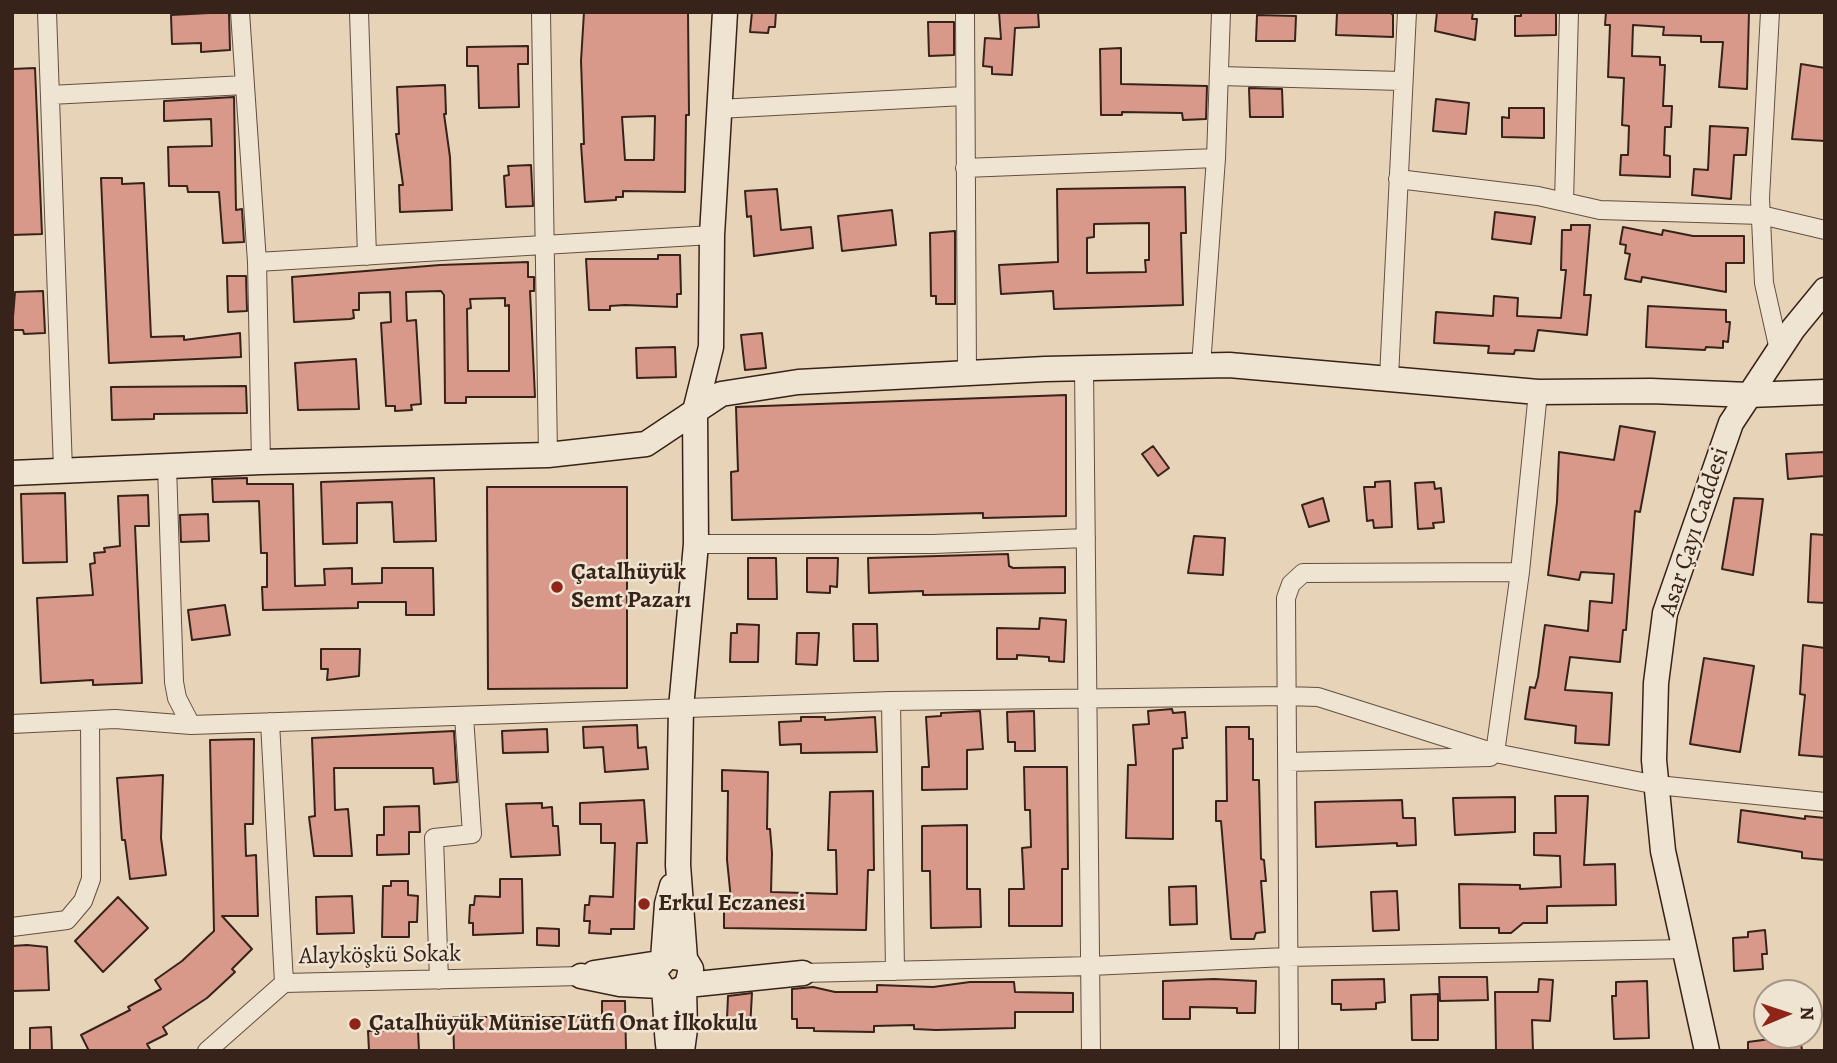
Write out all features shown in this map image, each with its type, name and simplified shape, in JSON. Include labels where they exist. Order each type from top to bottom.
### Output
[{"type":"street","points":[[47,12],[63,470]]},
{"type":"street","points":[[240,12],[257,262],[261,462]]},
{"type":"street","points":[[359,12],[367,256]]},
{"type":"street","points":[[541,12],[548,455]]},
{"type":"street","points":[[669,1051],[664,1031],[674,974],[681,708],[695,544],[695,411],[711,347],[712,235],[725,12]]},
{"type":"street","points":[[965,12],[967,376]]},
{"type":"street","points":[[1201,366],[1216,158],[1221,12]]},
{"type":"street","points":[[1389,377],[1401,81],[1407,12]]},
{"type":"street","points":[[1564,202],[1569,12]]},
{"type":"street","points":[[1770,12],[1761,215],[1764,283],[1779,350]]},
{"type":"street","points":[[1220,76],[1401,81]]},
{"type":"street","points":[[50,95],[245,85]]},
{"type":"street","points":[[718,109],[964,96]]},
{"type":"street","points":[[965,169],[1216,158]]},
{"type":"street","points":[[1398,179],[1564,202],[1600,211],[1761,215],[1825,230]]},
{"type":"street","points":[[257,262],[712,235]]},
{"type":"street","name":"Asar Çayı Caddesi","points":[[1707,1051],[1663,851],[1657,785],[1656,683],[1665,613],[1731,423],[1779,350],[1825,290]]},
{"type":"street","points":[[12,473],[261,462],[548,455],[646,444],[721,394],[798,382],[967,376],[1084,368],[1201,366],[1389,377],[1538,392],[1651,391],[1749,395],[1825,392]]},
{"type":"street","points":[[1084,368],[1091,1051]]},
{"type":"street","points":[[1503,755],[1538,392]]},
{"type":"street","points":[[167,466],[174,682],[177,698],[191,724]]},
{"type":"street","points":[[695,544],[933,544],[1086,538]]},
{"type":"street","points":[[1289,1051],[1286,957],[1286,598],[1291,584],[1303,573],[1520,572]]},
{"type":"street","points":[[12,724],[90,720],[191,724],[270,722],[891,701],[1318,697],[1503,755],[1657,785],[1825,802]]},
{"type":"street","points":[[891,701],[895,971]]},
{"type":"street","points":[[439,980],[434,838],[472,834],[464,716]]},
{"type":"street","points":[[12,927],[67,920],[83,901],[91,879],[90,720]]},
{"type":"street","points":[[270,722],[284,983]]},
{"type":"street","points":[[1287,762],[1503,755]]},
{"type":"street","points":[[581,976],[895,971],[1286,957],[1685,949]]},
{"type":"street","points":[[674,974],[685,1029],[682,1051]]},
{"type":"street","name":"Alayköşkü Sokak","points":[[207,1051],[284,983],[581,976]]},
{"type":"building","points":[[229,12],[230,50],[201,52],[201,43],[172,44],[171,15]]},
{"type":"building","points":[[584,12],[688,12],[689,115],[686,115],[685,192],[623,191],[623,197],[616,197],[616,200],[585,202],[581,144],[584,144],[581,61]],"holes":[[[655,116],[654,160],[625,160],[622,117]]]},
{"type":"building","points":[[752,12],[776,12],[775,27],[769,27],[768,33],[750,32]]},
{"type":"building","points":[[999,12],[1038,12],[1039,27],[1015,28],[1012,75],[992,74],[992,67],[983,66],[985,38],[1001,39]]},
{"type":"building","points":[[1390,12],[1393,15],[1393,37],[1336,35],[1337,13]]},
{"type":"building","points":[[1437,12],[1473,12],[1472,19],[1477,19],[1475,40],[1435,31]]},
{"type":"building","points":[[1521,12],[1556,12],[1556,35],[1515,36],[1515,16],[1521,16]]},
{"type":"building","points":[[1606,12],[1749,12],[1747,89],[1719,87],[1723,42],[1701,42],[1701,36],[1663,35],[1664,27],[1633,25],[1632,56],[1660,57],[1660,65],[1665,65],[1663,106],[1672,106],[1671,127],[1665,127],[1664,155],[1670,156],[1670,177],[1620,175],[1621,155],[1628,155],[1629,126],[1622,125],[1624,78],[1608,77],[1610,25],[1605,25]]},
{"type":"building","points":[[1257,15],[1296,16],[1295,41],[1256,41]]},
{"type":"building","points":[[928,22],[954,22],[954,55],[929,56]]},
{"type":"building","points":[[528,46],[528,64],[518,64],[519,107],[479,108],[478,66],[467,66],[467,47]]},
{"type":"building","points":[[1121,48],[1121,84],[1207,86],[1206,119],[1183,120],[1182,113],[1122,112],[1122,115],[1101,115],[1100,49]]},
{"type":"building","points":[[1801,64],[1825,68],[1825,141],[1792,139]]},
{"type":"building","points":[[35,68],[42,234],[12,235],[12,69]]},
{"type":"building","points":[[445,85],[444,114],[450,157],[452,210],[400,212],[399,185],[403,185],[396,134],[399,134],[397,87]]},
{"type":"building","points":[[1249,88],[1282,89],[1283,117],[1250,117]]},
{"type":"building","points":[[234,97],[236,210],[242,209],[244,242],[223,243],[219,192],[188,192],[187,186],[169,186],[168,147],[212,146],[211,119],[164,121],[164,101]]},
{"type":"building","points":[[1436,99],[1469,103],[1466,134],[1433,131]]},
{"type":"building","points":[[1509,108],[1544,108],[1544,138],[1502,137],[1502,117],[1509,118]]},
{"type":"building","points":[[1710,126],[1748,128],[1746,155],[1734,155],[1731,199],[1692,195],[1694,169],[1708,170]]},
{"type":"building","points":[[531,165],[533,206],[506,207],[504,176],[509,175],[508,166]]},
{"type":"building","points":[[101,178],[122,178],[122,184],[144,183],[151,337],[184,336],[184,340],[240,333],[241,357],[109,363]]},
{"type":"building","points":[[1185,187],[1186,233],[1181,233],[1183,305],[1054,309],[1053,291],[1001,294],[999,265],[1058,262],[1057,189]],"holes":[[[1149,223],[1149,260],[1145,260],[1146,272],[1087,273],[1087,238],[1094,237],[1094,224]]]},
{"type":"building","points":[[777,189],[781,230],[811,227],[813,248],[754,256],[751,216],[747,217],[745,191]]},
{"type":"building","points":[[892,210],[896,245],[842,251],[838,216]]},
{"type":"building","points":[[1495,212],[1535,217],[1531,244],[1492,239]]},
{"type":"building","points":[[1571,225],[1590,225],[1584,295],[1591,295],[1587,335],[1538,330],[1534,351],[1515,350],[1514,354],[1488,353],[1489,346],[1434,343],[1436,312],[1493,316],[1494,296],[1518,298],[1517,316],[1561,318],[1566,270],[1561,270],[1562,230],[1571,230]]},
{"type":"building","points":[[1623,227],[1662,235],[1663,230],[1693,236],[1744,236],[1744,263],[1726,263],[1726,292],[1642,277],[1641,282],[1625,279],[1630,254],[1625,253],[1626,245],[1620,244]]},
{"type":"building","points":[[955,231],[955,304],[936,304],[936,296],[931,296],[930,233]]},
{"type":"building","points":[[658,255],[680,255],[681,294],[677,294],[677,307],[625,305],[610,306],[610,310],[589,310],[586,259],[658,259]]},
{"type":"building","points":[[528,262],[528,277],[534,277],[534,291],[530,291],[535,397],[466,397],[466,403],[445,403],[444,295],[441,291],[406,292],[407,321],[416,320],[421,404],[411,405],[412,410],[395,411],[395,406],[386,406],[381,323],[391,322],[390,292],[359,293],[359,310],[353,310],[354,318],[294,322],[292,277],[440,265]],"holes":[[[505,298],[505,306],[509,305],[509,371],[468,371],[467,309],[471,308],[470,299]]]},
{"type":"building","points":[[227,276],[246,276],[247,311],[228,312]]},
{"type":"building","points":[[43,291],[45,333],[24,334],[23,330],[12,330],[15,292]]},
{"type":"building","points":[[1648,306],[1726,310],[1726,322],[1730,322],[1728,342],[1723,341],[1723,348],[1706,347],[1705,350],[1646,347]]},
{"type":"building","points":[[762,333],[766,368],[745,370],[741,335]]},
{"type":"building","points":[[675,347],[676,377],[637,378],[636,348]]},
{"type":"building","points":[[356,359],[359,409],[298,410],[295,363]]},
{"type":"building","points":[[246,386],[247,413],[154,414],[154,419],[112,420],[111,387]]},
{"type":"building","points":[[1066,395],[1066,516],[983,518],[983,513],[732,520],[731,472],[738,471],[736,407]]},
{"type":"building","points":[[1620,426],[1655,432],[1640,512],[1635,511],[1626,630],[1623,630],[1620,662],[1570,657],[1565,690],[1612,693],[1609,745],[1575,743],[1576,726],[1525,719],[1530,687],[1535,688],[1538,677],[1545,625],[1588,631],[1590,601],[1612,603],[1614,574],[1581,572],[1579,580],[1548,575],[1557,502],[1559,452],[1614,460]]},
{"type":"building","points":[[1153,446],[1169,468],[1158,476],[1142,454]]},
{"type":"building","points":[[1825,452],[1825,476],[1788,479],[1786,454]]},
{"type":"building","points":[[247,478],[247,484],[293,484],[295,586],[325,585],[324,569],[352,568],[352,584],[382,583],[382,568],[433,568],[434,615],[406,615],[406,602],[358,602],[358,608],[263,610],[262,587],[267,587],[267,553],[261,553],[259,501],[213,502],[212,479]]},
{"type":"building","points":[[434,478],[436,541],[394,542],[392,502],[357,503],[357,543],[323,544],[321,482]]},
{"type":"building","points":[[1390,481],[1392,527],[1374,528],[1373,520],[1367,521],[1364,487],[1375,487],[1375,482]]},
{"type":"building","points":[[1434,482],[1435,489],[1441,488],[1444,522],[1433,523],[1434,528],[1418,529],[1415,483]]},
{"type":"building","name":"Çatalhüyük Semt Pazarı","points":[[487,487],[627,487],[627,688],[488,689]]},
{"type":"building","points":[[65,493],[67,562],[23,563],[21,494]]},
{"type":"building","points":[[148,495],[149,526],[135,526],[142,683],[93,685],[93,680],[41,683],[37,598],[93,595],[90,564],[95,563],[94,553],[105,552],[104,548],[120,546],[118,496]]},
{"type":"building","points":[[1323,498],[1329,521],[1309,527],[1302,505]]},
{"type":"building","points":[[1734,498],[1763,499],[1753,575],[1722,569]]},
{"type":"building","points":[[208,514],[209,541],[181,542],[180,515]]},
{"type":"building","points":[[1811,534],[1825,535],[1825,603],[1808,602]]},
{"type":"building","points":[[1194,536],[1225,538],[1223,575],[1188,573]]},
{"type":"building","points":[[1008,554],[1009,566],[1013,568],[1065,567],[1065,593],[869,593],[868,558]]},
{"type":"building","points":[[748,558],[776,558],[777,599],[748,599]]},
{"type":"building","points":[[807,558],[838,558],[837,587],[830,586],[830,593],[807,592]]},
{"type":"building","points":[[225,605],[230,635],[192,640],[188,610]]},
{"type":"building","points":[[1040,618],[1066,620],[1064,662],[1049,661],[1049,657],[1017,655],[1017,659],[997,659],[997,628],[1039,629]]},
{"type":"building","points":[[737,624],[759,625],[758,662],[730,662],[731,633],[737,633]]},
{"type":"building","points":[[853,624],[877,624],[878,661],[854,661]]},
{"type":"building","points":[[797,633],[819,633],[817,665],[796,664]]},
{"type":"building","points":[[1803,645],[1825,648],[1825,757],[1799,755],[1805,695],[1800,694]]},
{"type":"building","points":[[321,649],[360,649],[359,676],[327,680],[328,669],[321,669]]},
{"type":"building","points":[[1704,658],[1754,666],[1740,752],[1690,744]]},
{"type":"building","points":[[1172,709],[1173,713],[1185,712],[1187,738],[1182,738],[1183,748],[1173,749],[1173,839],[1126,838],[1128,765],[1136,765],[1133,725],[1149,724],[1148,711]]},
{"type":"building","points":[[980,711],[983,749],[967,750],[967,789],[922,790],[922,767],[929,767],[926,717],[941,716],[941,713]]},
{"type":"building","points":[[1034,711],[1035,751],[1015,751],[1015,742],[1008,742],[1007,712]]},
{"type":"building","points":[[801,717],[825,717],[825,720],[875,717],[877,752],[801,753],[801,744],[780,745],[779,722],[801,721]]},
{"type":"building","points":[[637,725],[638,748],[646,747],[648,769],[605,772],[603,747],[584,748],[583,727]]},
{"type":"building","points":[[1226,727],[1249,727],[1249,739],[1253,739],[1253,780],[1259,780],[1261,859],[1264,860],[1266,881],[1261,881],[1265,932],[1256,933],[1254,939],[1231,939],[1221,821],[1216,821],[1216,801],[1227,801]]},
{"type":"building","points":[[547,729],[548,752],[503,753],[502,731]]},
{"type":"building","points":[[454,731],[457,782],[434,784],[433,768],[334,768],[335,810],[348,809],[352,856],[314,856],[309,817],[315,816],[312,738]]},
{"type":"building","points":[[254,739],[253,824],[245,824],[246,856],[256,855],[258,916],[222,916],[252,949],[232,969],[235,972],[207,998],[163,1027],[167,1034],[147,1044],[151,1051],[89,1051],[81,1035],[130,1010],[128,1007],[161,989],[155,980],[182,961],[214,931],[210,740]]},
{"type":"building","points":[[1024,767],[1067,767],[1068,869],[1062,869],[1062,926],[1009,926],[1009,889],[1024,889],[1022,848],[1031,847],[1030,810],[1025,810]]},
{"type":"building","points":[[722,770],[768,772],[767,829],[770,829],[772,853],[771,892],[837,894],[836,850],[828,850],[830,792],[873,791],[874,870],[868,870],[866,930],[724,928],[724,909],[732,909],[727,860],[728,791],[722,791]]},
{"type":"building","points":[[163,775],[161,838],[166,875],[130,879],[125,840],[122,840],[117,778]]},
{"type":"building","points":[[1555,796],[1588,796],[1584,865],[1615,864],[1616,905],[1547,906],[1547,923],[1523,923],[1511,933],[1499,933],[1499,928],[1460,928],[1459,884],[1520,885],[1520,889],[1561,887],[1560,856],[1534,855],[1534,833],[1556,833]]},
{"type":"building","points":[[1515,797],[1515,832],[1455,835],[1453,798]]},
{"type":"building","points":[[644,800],[647,843],[637,843],[634,929],[611,929],[611,934],[589,933],[590,921],[584,921],[585,905],[589,905],[590,896],[613,897],[615,843],[601,843],[601,824],[580,824],[580,803]]},
{"type":"building","points":[[1402,800],[1403,818],[1415,818],[1416,845],[1397,846],[1397,843],[1316,847],[1315,802]]},
{"type":"building","points":[[542,803],[542,808],[552,807],[553,826],[558,826],[560,855],[511,857],[506,804]]},
{"type":"building","points":[[419,806],[420,832],[409,832],[409,854],[377,855],[377,835],[384,835],[384,807]]},
{"type":"building","points":[[1741,810],[1805,819],[1805,816],[1825,818],[1825,860],[1802,858],[1802,852],[1738,842]]},
{"type":"building","points":[[967,825],[967,889],[980,889],[981,927],[931,928],[930,871],[922,871],[922,826]]},
{"type":"building","points":[[500,879],[522,879],[523,933],[473,935],[473,923],[469,923],[470,905],[474,905],[475,896],[500,897]]},
{"type":"building","points":[[391,881],[408,881],[408,895],[418,896],[417,922],[409,922],[409,937],[382,937],[383,886],[391,886]]},
{"type":"building","points":[[1196,886],[1197,924],[1170,925],[1169,887]]},
{"type":"building","points":[[1397,891],[1399,930],[1373,931],[1371,892]]},
{"type":"building","points":[[352,896],[354,933],[317,934],[316,897]]},
{"type":"building","points":[[118,897],[148,928],[103,972],[75,941]]},
{"type":"building","points":[[537,928],[559,929],[559,946],[537,945]]},
{"type":"building","points":[[1765,930],[1767,954],[1762,954],[1763,969],[1734,971],[1733,938],[1748,937],[1748,932]]},
{"type":"building","points":[[12,946],[47,947],[49,990],[12,991]]},
{"type":"building","points":[[1439,977],[1487,977],[1488,1000],[1440,1001]]},
{"type":"building","points":[[1384,979],[1385,1002],[1376,1003],[1376,1009],[1341,1010],[1341,1004],[1332,1004],[1332,980]]},
{"type":"building","points":[[1539,979],[1553,980],[1550,1021],[1532,1020],[1533,1051],[1496,1051],[1495,992],[1538,992]]},
{"type":"building","points":[[1163,981],[1256,981],[1255,1013],[1237,1013],[1237,1008],[1190,1007],[1190,1019],[1163,1019]]},
{"type":"building","points":[[1647,981],[1649,1038],[1614,1039],[1612,996],[1616,996],[1616,982]]},
{"type":"building","points":[[970,982],[1014,982],[1015,992],[1073,993],[1073,1012],[1015,1012],[1015,1028],[936,1030],[914,1029],[914,1025],[874,1026],[874,1032],[814,1031],[814,1028],[797,1028],[797,1019],[792,1019],[792,989],[813,987],[835,992],[877,992],[877,985],[933,987]]},
{"type":"building","points":[[752,993],[750,1029],[733,1029],[733,1020],[727,1019],[728,996]]},
{"type":"building","points":[[1438,994],[1438,1040],[1412,1040],[1411,995]]},
{"type":"building","points":[[602,1001],[625,1001],[626,1051],[454,1051],[453,1017],[602,1017]]},
{"type":"building","points":[[51,1027],[52,1051],[30,1051],[30,1028]]},
{"type":"building","points":[[418,1030],[419,1051],[369,1051],[368,1031]]},
{"type":"building","points":[[1753,1041],[1753,1049],[1802,1051],[1748,1051],[1748,1042]]},
{"type":"place","name":"Çatalhüyük Semt Pazarı","points":[[557,587]]},
{"type":"place","name":"Erkul Eczanesi","points":[[644,904]]},
{"type":"place","name":"Çatalhüyük Münise Lütfi Onat İlkokulu","points":[[355,1024]]}]
